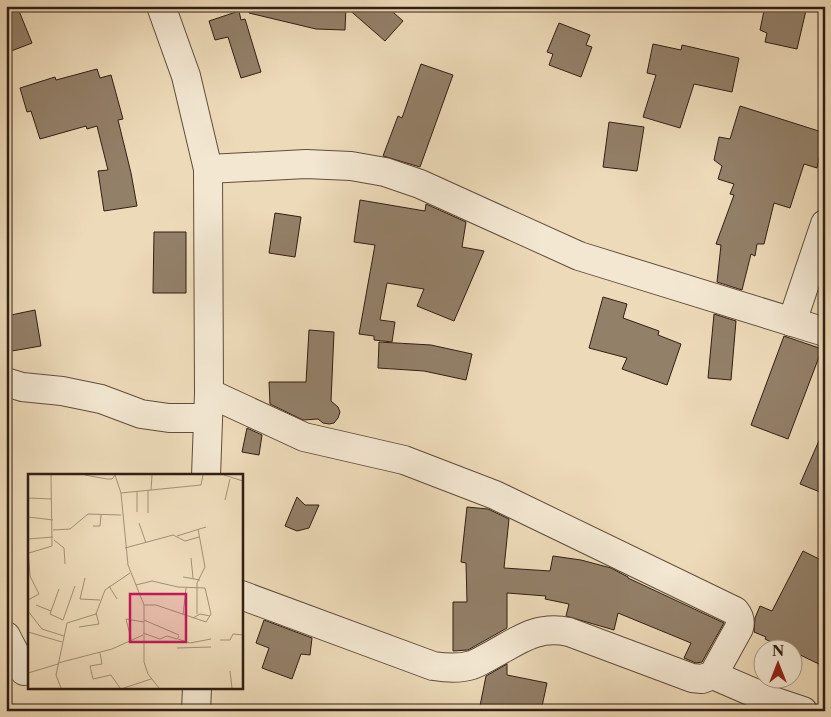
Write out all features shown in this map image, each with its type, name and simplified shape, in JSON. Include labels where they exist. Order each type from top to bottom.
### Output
[{"type":"street","points":[[161,6],[186,76],[208,169],[208,406],[206,474]]},
{"type":"street","points":[[208,169],[306,164],[351,166],[385,172],[420,184],[579,256],[825,332]]},
{"type":"street","points":[[792,322],[825,224]]},
{"type":"street","points":[[6,382],[101,399],[142,414],[169,418],[208,406],[304,436],[404,460],[495,496],[735,612],[741,622],[713,675],[702,679],[692,678],[569,632],[556,629],[536,632],[474,665],[460,668],[433,666],[242,595]]},
{"type":"street","points":[[6,636],[20,674]]},
{"type":"street","points":[[713,675],[773,701],[803,711]]},
{"type":"street","points":[[196,711],[197,690]]},
{"type":"building","points":[[6,6],[17,6],[32,43],[6,53]]},
{"type":"building","points":[[250,6],[386,6],[403,21],[385,41],[346,7],[345,30],[316,29],[249,13]]},
{"type":"building","points":[[765,6],[807,6],[797,49],[765,42],[767,33],[760,30]]},
{"type":"building","points":[[239,11],[241,20],[245,19],[261,72],[241,78],[228,37],[215,40],[209,21]]},
{"type":"building","points":[[559,23],[590,35],[586,45],[592,47],[581,77],[549,65],[553,54],[547,52]]},
{"type":"building","points":[[653,44],[681,50],[682,45],[739,58],[732,92],[694,84],[680,128],[643,117],[656,75],[647,73]]},
{"type":"building","points":[[421,64],[453,75],[420,167],[383,156],[398,116],[402,118]]},
{"type":"building","points":[[97,69],[100,78],[111,75],[123,119],[118,120],[137,206],[104,211],[98,171],[108,170],[97,126],[87,129],[86,126],[40,139],[31,111],[27,112],[20,88],[55,77],[56,80]]},
{"type":"building","points":[[740,106],[825,133],[825,151],[821,150],[817,168],[804,164],[790,208],[774,203],[764,244],[757,244],[755,256],[751,254],[742,290],[717,282],[721,245],[716,244],[734,195],[730,194],[734,184],[718,179],[722,166],[714,160],[719,137],[730,139]]},
{"type":"building","points":[[609,122],[644,127],[637,171],[603,167]]},
{"type":"building","points":[[360,200],[425,211],[426,204],[466,222],[462,247],[484,251],[454,321],[417,306],[424,289],[387,283],[380,320],[395,322],[392,342],[374,340],[374,336],[359,334],[375,245],[354,242]]},
{"type":"building","points":[[275,213],[301,217],[295,257],[269,253]]},
{"type":"building","points":[[154,232],[186,232],[186,293],[153,293]]},
{"type":"building","points":[[603,297],[627,304],[623,318],[659,331],[658,335],[681,344],[667,385],[622,369],[627,358],[589,348]]},
{"type":"building","points":[[35,310],[41,346],[6,352],[6,316]]},
{"type":"building","points":[[714,314],[736,321],[731,380],[708,378]]},
{"type":"building","points":[[309,330],[334,332],[331,401],[338,407],[340,412],[334,423],[323,423],[318,419],[303,420],[270,404],[269,382],[306,382]]},
{"type":"building","points":[[784,336],[822,349],[788,439],[751,425]]},
{"type":"building","points":[[379,342],[431,345],[472,354],[466,380],[424,371],[378,368]]},
{"type":"building","points":[[825,427],[825,494],[800,484]]},
{"type":"building","points":[[247,428],[262,435],[259,455],[242,452]]},
{"type":"building","points":[[297,497],[305,505],[319,505],[309,528],[297,531],[285,526]]},
{"type":"building","points":[[467,507],[488,509],[509,519],[504,568],[550,571],[553,556],[581,560],[611,568],[628,578],[724,623],[702,662],[696,663],[684,658],[691,643],[618,613],[614,630],[566,616],[569,604],[545,599],[546,596],[507,593],[507,628],[468,650],[453,651],[453,602],[467,602],[466,563],[461,562]]},
{"type":"building","points":[[803,551],[825,562],[825,667],[804,657],[804,640],[767,640],[765,639],[766,637],[754,632],[755,618],[760,606],[772,611]]},
{"type":"building","points":[[264,620],[312,638],[310,655],[301,654],[292,679],[262,668],[269,648],[256,643]]},
{"type":"building","points":[[507,664],[507,675],[547,683],[541,711],[479,711],[486,676]]}]
